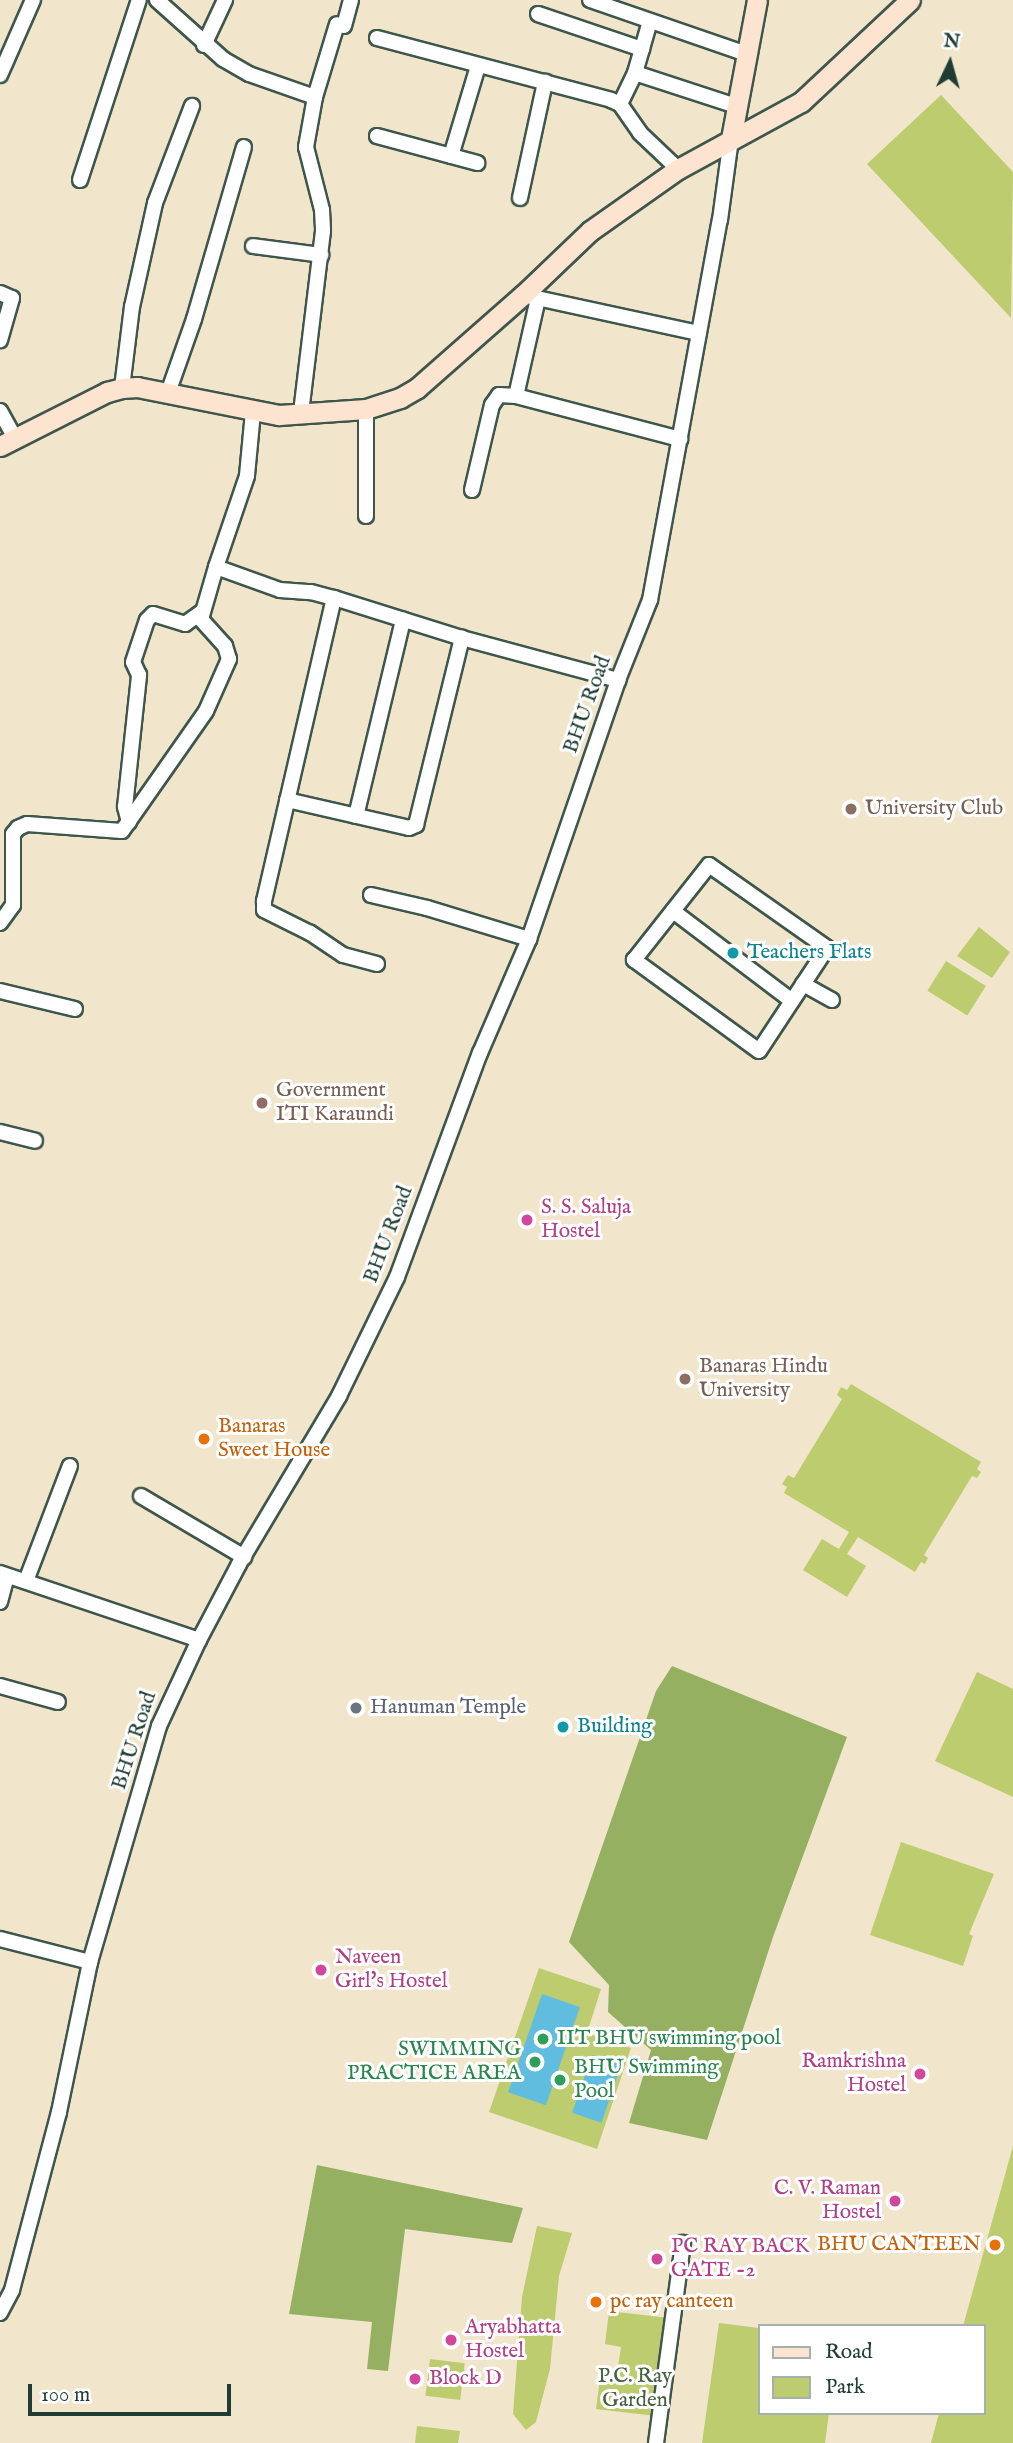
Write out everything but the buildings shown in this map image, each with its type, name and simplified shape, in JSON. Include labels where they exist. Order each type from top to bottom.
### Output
[{"type":"street","points":[[0,75],[33,0]]},
{"type":"street","points":[[80,180],[139,0]]},
{"type":"street","points":[[157,0],[204,45],[249,74],[316,97]]},
{"type":"street","points":[[204,45],[225,0]]},
{"type":"street","points":[[301,414],[321,255],[322,210],[306,147],[316,97],[351,0]]},
{"type":"street","points":[[590,0],[747,54]]},
{"type":"street","points":[[731,139],[757,0]]},
{"type":"street","points":[[0,411],[7,442],[107,392],[122,388],[168,393],[253,412],[301,414],[366,410],[400,398],[417,388],[530,297],[590,231],[678,169],[800,102],[910,0]]},
{"type":"street","points":[[538,14],[642,49]]},
{"type":"street","points":[[620,104],[635,73],[650,21]]},
{"type":"street","points":[[377,38],[620,104],[640,133],[678,169]]},
{"type":"street","points":[[451,156],[478,66]]},
{"type":"street","points":[[635,73],[736,106]]},
{"type":"street","points":[[520,198],[545,82]]},
{"type":"street","points":[[122,388],[132,307],[155,203],[192,106]]},
{"type":"street","points":[[377,136],[477,163]]},
{"type":"street","name":"BHU Road","points":[[0,2314],[12,2290],[59,2112],[90,1962],[159,1726],[199,1640],[244,1557],[285,1492],[360,1358],[397,1277],[480,1053],[529,939],[618,680],[650,600],[720,220],[731,139]]},
{"type":"street","points":[[168,393],[194,319],[244,147]]},
{"type":"street","points":[[253,246],[321,255]]},
{"type":"street","points":[[0,293],[12,298],[0,340]]},
{"type":"street","points":[[530,297],[699,333]]},
{"type":"street","points":[[516,396],[530,297]]},
{"type":"street","points":[[472,490],[495,399],[499,395],[516,396],[680,439]]},
{"type":"street","points":[[366,410],[366,516]]},
{"type":"street","points":[[0,923],[13,905],[13,834],[18,828],[27,824],[118,832],[129,822],[206,711],[227,668],[228,652],[201,619],[200,613],[247,477],[253,412]]},
{"type":"street","points":[[216,566],[280,590],[311,592],[334,598],[462,638],[618,680]]},
{"type":"street","points":[[334,598],[264,910],[310,933],[343,955],[377,964]]},
{"type":"street","points":[[129,822],[125,807],[139,675],[133,662],[144,630],[153,614],[181,624],[200,613]]},
{"type":"street","points":[[356,816],[403,620]]},
{"type":"street","points":[[287,800],[409,828],[416,825],[462,638]]},
{"type":"street","points":[[709,865],[827,948],[803,984],[759,1051],[634,960],[709,865]]},
{"type":"street","points":[[371,895],[427,908],[529,939]]},
{"type":"street","points":[[673,911],[792,1001]]},
{"type":"street","points":[[803,984],[832,1000]]},
{"type":"street","points":[[0,991],[75,1009]]},
{"type":"street","points":[[0,1132],[35,1140]]},
{"type":"street","points":[[26,1581],[70,1466]]},
{"type":"street","points":[[141,1496],[244,1557]]},
{"type":"street","points":[[0,1602],[4,1575],[199,1640]]},
{"type":"street","points":[[0,1686],[58,1702]]},
{"type":"street","points":[[0,1939],[90,1962]]},
{"type":"street","points":[[656,2443],[683,2242]]},
{"type":"green space","points":[[941,95],[1013,172],[1011,318],[867,164]]},
{"type":"green space","points":[[979,927],[1010,952],[992,978],[957,956]]},
{"type":"green space","points":[[946,961],[986,986],[967,1016],[927,991]]},
{"type":"green space","points":[[851,1384],[981,1462],[977,1469],[981,1472],[977,1478],[972,1476],[924,1555],[928,1558],[925,1564],[921,1562],[915,1572],[858,1537],[847,1554],[866,1566],[847,1597],[803,1570],[822,1539],[839,1549],[849,1532],[784,1493],[787,1487],[782,1484],[788,1475],[794,1478],[842,1399],[837,1395],[841,1387],[847,1390]]},
{"type":"green space","points":[[672,1666],[847,1737],[773,1937],[707,2140],[629,2123],[651,2050],[608,2012],[609,1985],[569,1942],[656,1691]]},
{"type":"green space","points":[[977,1672],[1013,1689],[1013,1797],[935,1761]]},
{"type":"green space","points":[[901,1842],[994,1874],[969,1934],[973,1936],[963,1966],[870,1935]]},
{"type":"green space","name":"BHU Swimming Pool","points":[[539,1968],[601,1989],[587,2033],[631,2048],[597,2149],[489,2112]]},
{"type":"green space","points":[[1013,2146],[1013,2443],[931,2443],[938,2415],[985,2415],[985,2324],[964,2324]]},
{"type":"green space","points":[[317,2165],[523,2208],[512,2243],[405,2229],[388,2371],[367,2369],[372,2322],[289,2314]]},
{"type":"green space","points":[[537,2226],[572,2233],[559,2276],[550,2369],[536,2422],[526,2430],[513,2414],[522,2297]]},
{"type":"green space","name":"P.C. Ray Garden","points":[[609,2311],[669,2318],[656,2416],[596,2409],[601,2371],[617,2373],[621,2347],[605,2344]]},
{"type":"green space","points":[[719,2323],[758,2328],[758,2415],[829,2415],[825,2443],[702,2443]]},
{"type":"green space","points":[[430,2359],[465,2363],[460,2400],[425,2396]]},
{"type":"green space","points":[[417,2426],[460,2431],[458,2443],[415,2443]]},
{"type":"water","points":[[542,1994],[580,2007],[546,2105],[508,2092]]},
{"type":"water","points":[[592,2055],[621,2065],[601,2123],[572,2113]]},
{"type":"place","name":"University Club","points":[[851,809]]},
{"type":"place","name":"Teachers Flats","points":[[733,953]]},
{"type":"place","name":"Government ITI Karaundi","points":[[262,1103]]},
{"type":"place","name":"S. S. Saluja Hostel","points":[[527,1220]]},
{"type":"place","name":"Banaras Hindu University","points":[[685,1379]]},
{"type":"place","name":"Banaras Sweet House","points":[[204,1439]]},
{"type":"place","name":"Hanuman Temple","points":[[356,1708]]},
{"type":"place","name":"Building","points":[[563,1727]]},
{"type":"place","name":"Naveen Girl's Hostel","points":[[321,1970]]},
{"type":"place","name":"IIT BHU swimming pool","points":[[543,2039]]},
{"type":"place","name":"SWIMMING PRACTICE AREA","points":[[535,2062]]},
{"type":"place","name":"Ramkrishna Hostel","points":[[920,2074]]},
{"type":"place","name":"BHU Swimming Pool","points":[[560,2080]]},
{"type":"place","name":"C. V. Raman Hostel","points":[[895,2201]]},
{"type":"place","name":"BHU CANTEEN","points":[[995,2245]]},
{"type":"place","name":"PC RAY BACK GATE -2","points":[[657,2259]]},
{"type":"place","name":"pc ray canteen","points":[[596,2302]]},
{"type":"place","name":"Aryabhatta Hostel","points":[[451,2340]]},
{"type":"place","name":"Block D","points":[[415,2379]]}]
